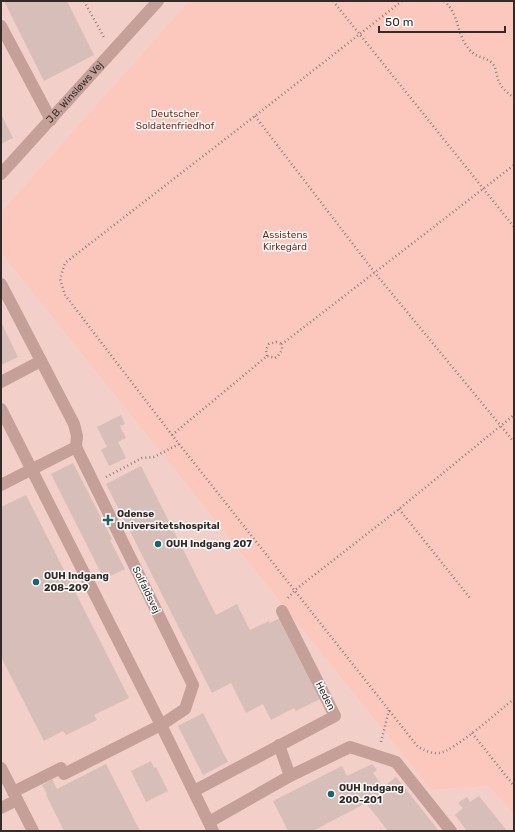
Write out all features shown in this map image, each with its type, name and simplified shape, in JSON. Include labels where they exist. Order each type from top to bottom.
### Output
[{"type":"street","name":"J.B. Winsløws Vej","points":[[1,174],[112,53],[146,6],[158,1]]},
{"type":"street","points":[[1,26],[51,120]]},
{"type":"street","points":[[1,284],[74,424],[77,436],[76,447],[1,484]]},
{"type":"street","points":[[1,382],[41,361]]},
{"type":"street","points":[[1,409],[211,826],[290,776],[350,747],[396,762],[451,831]]},
{"type":"street","name":"Solfaldsvej","points":[[15,796],[61,768],[64,774],[161,725],[185,709],[193,685],[76,447]]},
{"type":"street","name":"Heden","points":[[279,744],[335,716],[282,611]]},
{"type":"street","points":[[194,791],[279,744],[290,776]]},
{"type":"street","points":[[1,768],[33,831]]},
{"type":"street","points":[[1,808],[15,796]]},
{"type":"path","points":[[84,1],[112,53]]},
{"type":"path","points":[[333,1],[514,227]]},
{"type":"path","points":[[402,1],[65,263],[60,279],[65,295],[172,435],[418,747],[432,754],[441,753],[457,745],[514,699]]},
{"type":"path","points":[[444,1],[456,16],[466,44],[474,54],[490,62],[494,66],[503,89],[514,98]]},
{"type":"path","points":[[255,116],[375,273],[514,442]]},
{"type":"path","points":[[282,344],[514,165]]},
{"type":"path","points":[[267,356],[266,350],[269,344],[276,342],[282,344]]},
{"type":"path","points":[[267,356],[275,358],[278,356],[282,350],[282,344]]},
{"type":"path","points":[[172,435],[267,356]]},
{"type":"path","points":[[282,611],[286,601],[295,590],[399,509],[514,415]]},
{"type":"path","points":[[94,483],[142,458],[154,457],[179,444]]},
{"type":"path","points":[[399,509],[470,598]]},
{"type":"path","points":[[377,756],[389,710]]},
{"type":"path","points":[[472,733],[514,786]]},
{"type":"shaded area","points":[[1,1],[189,1],[1,212]]},
{"type":"shaded area","name":"Odense Universitetshospital","points":[[1,253],[431,790],[489,786],[514,815],[514,831],[1,831]]},
{"type":"green space","name":"Assistens Kirkegård","points":[[189,1],[514,1],[514,815],[489,786],[431,790],[1,253],[1,212]]},
{"type":"building","points":[[4,1],[67,1],[94,55],[44,81]]},
{"type":"building","points":[[1,114],[13,138],[1,144]]},
{"type":"building","points":[[1,322],[18,357],[1,365]]},
{"type":"building","points":[[121,415],[125,424],[120,426],[126,438],[118,442],[126,458],[109,466],[101,450],[107,447],[97,427]]},
{"type":"building","points":[[73,463],[112,539],[110,540],[125,569],[104,579],[51,474]]},
{"type":"building","name":"OUH Indgang 207","points":[[141,466],[216,615],[237,604],[250,630],[282,617],[322,698],[296,711],[294,708],[271,720],[263,704],[246,713],[231,683],[212,693],[106,484]]},
{"type":"building","name":"OUH Indgang 208-209","points":[[26,495],[129,698],[94,715],[97,720],[66,735],[63,731],[44,741],[1,657],[1,507]]},
{"type":"building","points":[[203,713],[228,762],[203,775],[178,726]]},
{"type":"building","points":[[151,761],[154,768],[156,767],[168,791],[146,802],[131,771]]},
{"type":"building","points":[[106,764],[140,831],[64,831],[42,785],[52,779],[57,789]]},
{"type":"building","name":"OUH Indgang 200-201","points":[[372,764],[377,770],[373,773],[383,787],[396,777],[439,831],[388,831],[366,803],[313,831],[288,831],[273,801],[342,766],[347,776]]},
{"type":"building","points":[[479,796],[507,831],[467,831],[455,815],[463,808],[458,803],[467,797],[470,802]]},
{"type":"place","name":"Odense Universitetshospital","points":[[108,520]]},
{"type":"place","name":"OUH Indgang 207","points":[[158,544]]},
{"type":"place","name":"OUH Indgang 208-209","points":[[36,582]]},
{"type":"place","name":"OUH Indgang 200-201","points":[[331,794]]},
{"type":"park label","name":"Deutscher Soldatenfriedhof","points":[[175,120]]}]
